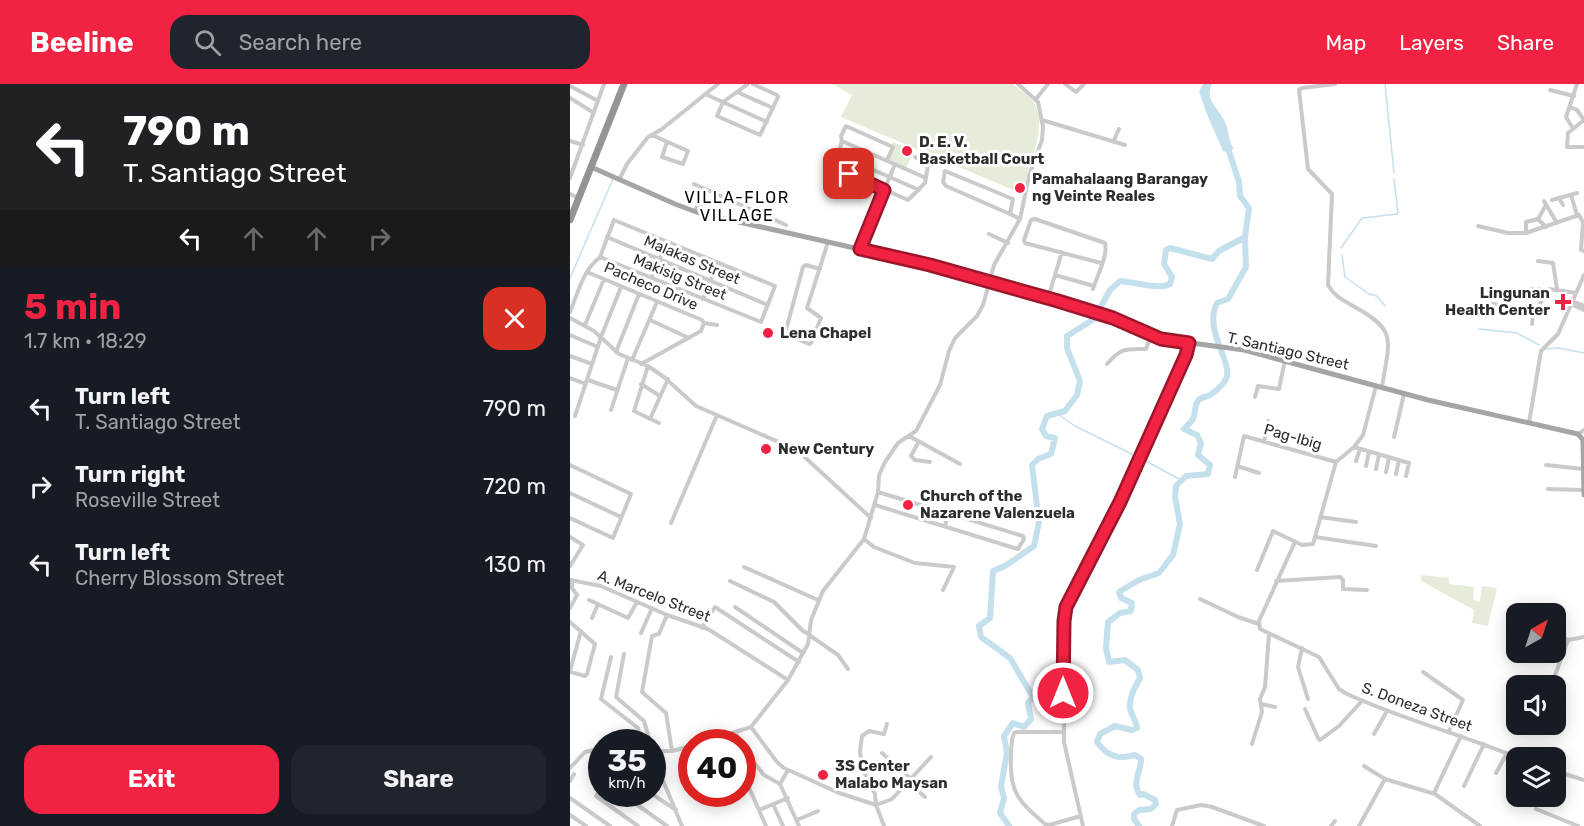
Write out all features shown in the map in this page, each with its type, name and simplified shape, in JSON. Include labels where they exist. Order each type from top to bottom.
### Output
[{"type":"highway","points":[[570,220],[624,84]]},
{"type":"main road","name":"T. Santiago Street","points":[[591,167],[697,212],[930,265],[1095,312],[1151,335],[1285,360],[1404,393],[1578,434]]},
{"type":"main road","points":[[1578,434],[1583,440],[1584,495]]},
{"type":"street","points":[[570,178],[604,84]]},
{"type":"street","points":[[620,178],[632,158],[651,135],[662,129],[718,84]]},
{"type":"street","points":[[748,84],[723,102],[718,117],[760,135],[777,95],[753,84]]},
{"type":"street","points":[[746,729],[751,727],[788,680],[804,653],[818,600],[864,539],[875,505],[879,475],[886,459],[898,443],[916,431],[928,412],[940,385],[955,338],[977,316],[987,294],[994,265],[1020,219],[1029,176],[1042,140],[1041,120],[1035,99],[1018,84]]},
{"type":"street","points":[[1035,99],[1048,84]]},
{"type":"street","points":[[1065,84],[1076,92],[1084,84]]},
{"type":"street","points":[[1257,570],[1273,531],[1295,542],[1312,545],[1336,462],[1354,447],[1361,439],[1365,429],[1379,386],[1388,340],[1382,324],[1341,300],[1328,285],[1332,194],[1308,169],[1299,90],[1335,84]]},
{"type":"street","points":[[1572,128],[1566,118],[1577,84]]},
{"type":"street","points":[[570,86],[598,101]]},
{"type":"street","points":[[1550,90],[1574,96]]},
{"type":"street","points":[[737,92],[773,108]]},
{"type":"street","points":[[704,94],[767,122]]},
{"type":"street","points":[[570,98],[594,113]]},
{"type":"street","points":[[1570,107],[1577,110],[1584,120],[1572,128],[1567,135],[1569,148],[1584,147]]},
{"type":"street","points":[[1041,120],[1125,145]]},
{"type":"street","points":[[887,160],[893,147],[846,126],[831,166],[908,200],[925,183],[926,178],[928,164],[915,157]]},
{"type":"street","points":[[1114,141],[1119,129]]},
{"type":"street","points":[[651,135],[688,151],[683,164],[662,157],[667,142]]},
{"type":"street","points":[[570,141],[583,145]]},
{"type":"street","points":[[842,141],[926,178]]},
{"type":"street","points":[[837,154],[919,190]]},
{"type":"street","points":[[860,249],[895,164]]},
{"type":"street","points":[[1010,214],[1013,199],[945,171],[943,182],[946,186],[1020,219]]},
{"type":"street","points":[[694,184],[786,225]]},
{"type":"street","points":[[697,212],[705,190]]},
{"type":"street","points":[[1552,200],[1577,193]]},
{"type":"street","points":[[570,194],[578,198]]},
{"type":"street","points":[[1571,195],[1577,215],[1583,222],[1583,250]]},
{"type":"street","points":[[1558,198],[1563,205]]},
{"type":"street","points":[[1538,219],[1545,203],[1557,223]]},
{"type":"street","points":[[1479,226],[1526,233],[1577,215]]},
{"type":"street","points":[[766,228],[768,218]]},
{"type":"street","points":[[1055,275],[1093,288],[1101,263],[1106,246],[1105,243],[1035,219],[1031,220],[1025,243],[1101,263]]},
{"type":"street","points":[[1538,219],[1546,226]]},
{"type":"street","points":[[1526,233],[1526,222],[1538,219]]},
{"type":"street","points":[[570,312],[591,263],[600,257],[614,220],[775,287],[768,305]]},
{"type":"street","points":[[989,234],[1008,243]]},
{"type":"street","name":"Malakas Street","points":[[607,237],[768,305]]},
{"type":"street","points":[[651,278],[667,242]]},
{"type":"street","points":[[819,269],[803,267],[785,333],[809,344],[821,317],[807,308],[828,242]]},
{"type":"street","points":[[1048,298],[1062,252]]},
{"type":"street","name":"Makisig Street","points":[[600,257],[761,322],[768,305]]},
{"type":"street","points":[[1538,261],[1553,263],[1557,289]]},
{"type":"street","points":[[703,300],[717,264]]},
{"type":"street","name":"Pacheco Drive","points":[[587,272],[704,323],[717,325]]},
{"type":"street","points":[[1529,424],[1541,351],[1558,333],[1584,275]]},
{"type":"street","points":[[585,325],[604,279]]},
{"type":"street","points":[[574,416],[621,286]]},
{"type":"street","points":[[1532,289],[1557,289],[1576,293]]},
{"type":"street","points":[[1532,324],[1535,311],[1549,289]]},
{"type":"street","points":[[616,352],[639,294]]},
{"type":"street","points":[[611,410],[630,359],[657,302]]},
{"type":"street","points":[[1487,303],[1535,311]]},
{"type":"street","points":[[1572,303],[1584,308]]},
{"type":"street","points":[[570,318],[585,325],[616,352],[648,366],[668,379],[696,406],[797,450],[871,518]]},
{"type":"street","points":[[650,320],[689,338]]},
{"type":"street","points":[[641,364],[701,331],[704,323]]},
{"type":"street","points":[[570,335],[598,347]]},
{"type":"street","points":[[1107,364],[1115,354],[1125,348],[1146,349],[1151,335]]},
{"type":"street","points":[[1083,826],[1063,732],[1066,607],[1120,502],[1183,362],[1189,343]]},
{"type":"street","points":[[570,356],[592,364]]},
{"type":"street","points":[[1256,397],[1258,386],[1279,389],[1285,360]]},
{"type":"street","points":[[648,366],[634,411],[659,423]]},
{"type":"street","points":[[570,378],[617,390]]},
{"type":"street","points":[[650,419],[668,379]]},
{"type":"street","points":[[641,384],[660,396]]},
{"type":"street","points":[[1394,437],[1404,393]]},
{"type":"street","points":[[671,523],[717,415]]},
{"type":"street","points":[[1264,442],[1268,421]]},
{"type":"street","points":[[1578,434],[1584,430]]},
{"type":"street","points":[[909,436],[918,443],[960,464]]},
{"type":"street","name":"Pag-Ibig","points":[[1237,466],[1244,436],[1336,462]]},
{"type":"street","points":[[918,443],[911,456],[915,460],[930,462]]},
{"type":"street","points":[[1354,447],[1409,463],[1406,476]]},
{"type":"street","points":[[1356,461],[1360,449]]},
{"type":"street","points":[[1366,466],[1369,452]]},
{"type":"street","points":[[1376,468],[1379,455]]},
{"type":"street","points":[[1386,472],[1389,458]]},
{"type":"street","points":[[1395,474],[1399,460]]},
{"type":"street","points":[[570,465],[630,494],[613,538],[570,518]]},
{"type":"street","points":[[1546,465],[1583,469]]},
{"type":"street","points":[[1235,477],[1237,466],[1259,473]]},
{"type":"street","points":[[1548,489],[1583,490]]},
{"type":"street","points":[[875,505],[1018,549],[1024,539],[1023,536],[878,492]]},
{"type":"street","points":[[570,493],[621,517]]},
{"type":"street","points":[[945,526],[948,513]]},
{"type":"street","points":[[1320,517],[1356,522]]},
{"type":"street","points":[[570,537],[583,544],[572,558],[570,566]]},
{"type":"street","points":[[1315,537],[1376,546]]},
{"type":"street","points":[[864,539],[874,547],[915,563],[954,567],[943,590]]},
{"type":"street","points":[[1259,626],[1276,581],[1295,542]]},
{"type":"street","points":[[744,567],[818,600]]},
{"type":"street","points":[[1276,581],[1340,576],[1343,580],[1343,589],[1367,590]]},
{"type":"street","points":[[570,608],[577,595],[572,588],[571,580]]},
{"type":"street","name":"A. Marcelo Street","points":[[571,580],[601,586],[667,615],[702,627],[788,680]]},
{"type":"street","points":[[729,581],[774,602],[809,636],[838,655],[848,669]]},
{"type":"street","name":"S. Doneza Street","points":[[1200,599],[1259,626],[1269,634],[1322,659],[1341,690],[1362,701],[1506,753]]},
{"type":"street","points":[[589,600],[628,618],[637,602]]},
{"type":"street","points":[[592,618],[598,604]]},
{"type":"street","points":[[735,607],[804,653]]},
{"type":"street","points":[[641,633],[652,608]]},
{"type":"street","points":[[702,627],[714,608],[799,662]]},
{"type":"street","points":[[667,615],[659,634],[652,636],[642,692],[666,712],[672,751]]},
{"type":"street","points":[[570,622],[581,631],[596,644],[585,676],[570,672],[581,631]]},
{"type":"street","points":[[1252,744],[1262,712],[1260,699],[1265,682],[1269,634]]},
{"type":"street","points":[[1555,675],[1568,640],[1584,637]]},
{"type":"street","points":[[1302,648],[1298,667],[1308,699]]},
{"type":"street","points":[[624,654],[616,697],[644,721],[646,729]]},
{"type":"street","points":[[611,657],[601,699],[638,729]]},
{"type":"street","points":[[1423,672],[1463,700],[1449,731]]},
{"type":"street","points":[[1305,709],[1320,740],[1339,726],[1362,701]]},
{"type":"street","points":[[1261,704],[1275,707]]},
{"type":"street","points":[[1374,734],[1387,711]]},
{"type":"street","points":[[884,826],[876,805],[875,794],[863,770],[860,752],[862,736],[869,731],[884,734],[886,724]]},
{"type":"street","points":[[751,727],[777,762],[788,770],[839,793],[876,805],[892,799],[931,757]]},
{"type":"street","points":[[1063,732],[1014,733],[1011,774],[1015,791],[1021,802],[1045,824],[1049,825],[1081,816]]},
{"type":"street","points":[[1434,793],[1461,736]]},
{"type":"street","points":[[1464,786],[1484,744]]},
{"type":"street","points":[[666,751],[678,750]]},
{"type":"street","points":[[570,768],[588,752]]},
{"type":"street","points":[[882,753],[925,797]]},
{"type":"street","points":[[1496,773],[1506,755]]},
{"type":"street","points":[[756,766],[764,775],[780,784],[799,826]]},
{"type":"street","points":[[1364,766],[1385,779],[1434,793],[1480,826]]},
{"type":"street","points":[[780,784],[788,770]]},
{"type":"street","points":[[570,781],[574,774]]},
{"type":"street","points":[[1566,774],[1584,780]]},
{"type":"street","points":[[1359,826],[1385,779]]},
{"type":"street","points":[[666,789],[682,826]]},
{"type":"street","points":[[570,798],[610,826]]},
{"type":"street","points":[[759,810],[788,798]]},
{"type":"street","points":[[666,803],[676,810]]},
{"type":"street","points":[[756,803],[766,826]]},
{"type":"street","points":[[773,804],[783,826]]},
{"type":"street","points":[[1172,826],[1177,810],[1201,805],[1264,826]]},
{"type":"street","points":[[611,807],[638,826]]},
{"type":"street","points":[[640,807],[667,826]]},
{"type":"street","points":[[1536,809],[1577,826]]},
{"type":"street","points":[[797,820],[818,811]]},
{"type":"street","points":[[570,815],[586,826]]},
{"type":"street","points":[[1331,826],[1335,821]]},
{"type":"green space","points":[[832,84],[1013,84],[1034,103],[1039,124],[1023,194],[841,117],[852,95]]},
{"type":"green space","points":[[893,142],[914,151],[906,168],[886,159]]},
{"type":"green space","points":[[1421,575],[1449,578],[1449,584],[1474,587],[1473,600],[1480,602],[1482,586],[1497,588],[1488,626],[1472,623],[1474,610],[1421,581]]},
{"type":"water","points":[[1203,84],[1212,84],[1211,100],[1225,122],[1234,149],[1227,152],[1223,151],[1206,112],[1199,91]]},
{"type":"waterway","points":[[1385,84],[1394,173]]},
{"type":"waterway","points":[[1139,826],[1134,819],[1134,814],[1139,810],[1151,809],[1156,804],[1155,800],[1143,794],[1140,795],[1137,790],[1136,782],[1141,759],[1135,755],[1113,756],[1097,742],[1100,734],[1115,726],[1132,730],[1137,728],[1130,704],[1140,678],[1138,670],[1125,660],[1109,662],[1106,648],[1108,622],[1120,613],[1131,611],[1132,603],[1121,598],[1119,592],[1139,580],[1159,573],[1173,555],[1180,524],[1175,497],[1176,486],[1186,476],[1208,474],[1210,465],[1198,455],[1201,443],[1197,435],[1184,429],[1193,419],[1199,399],[1214,392],[1226,379],[1226,364],[1216,335],[1214,314],[1217,303],[1228,299],[1246,267],[1245,237],[1249,208],[1240,196],[1239,182],[1227,145]]},
{"type":"waterway","points":[[570,278],[613,179]]},
{"type":"waterway","points":[[1341,248],[1362,218],[1398,214],[1394,179]]},
{"type":"waterway","points":[[1009,826],[1000,813],[1004,798],[1001,786],[1007,753],[1004,736],[1013,723],[1024,727],[1031,719],[1028,703],[1033,697],[1010,658],[981,637],[979,626],[990,618],[993,571],[1005,566],[1034,546],[1039,522],[1032,465],[1038,459],[1051,454],[1055,438],[1046,436],[1042,429],[1047,416],[1065,411],[1077,395],[1080,381],[1067,348],[1067,336],[1094,319],[1110,290],[1120,281],[1153,286],[1170,284],[1172,277],[1164,264],[1166,250],[1170,248],[1212,259],[1219,251],[1245,237]]},
{"type":"waterway","points":[[1342,255],[1345,277],[1369,294],[1377,296],[1385,306]]},
{"type":"waterway","points":[[1479,329],[1517,333],[1539,345]]},
{"type":"waterway","points":[[1546,349],[1559,348],[1584,353]]},
{"type":"waterway","points":[[1056,413],[1075,426],[1136,456]]},
{"type":"waterway","points":[[1144,460],[1181,480]]},
{"type":"place","name":"D. E. V. Basketball Court","points":[[907,151]]},
{"type":"place","name":"Pamahalaang Barangay ng Veinte Reales","points":[[1020,188]]},
{"type":"place","name":"Lingunan Health Center","points":[[1563,302]]},
{"type":"place","name":"Lena Chapel","points":[[768,333]]},
{"type":"place","name":"New Century","points":[[766,449]]},
{"type":"place","name":"Church of the Nazarene Valenzuela","points":[[908,505]]},
{"type":"place","name":"3S Center Malabo Maysan","points":[[823,775]]},
{"type":"district","name":"VILLA-FLOR VILLAGE","points":[[737,206]]},
{"type":"route","points":[[849,174],[884,190],[860,249],[930,265],[1058,301],[1113,318],[1161,339],[1189,343],[1186,355],[1120,502],[1066,607],[1063,693]]}]
